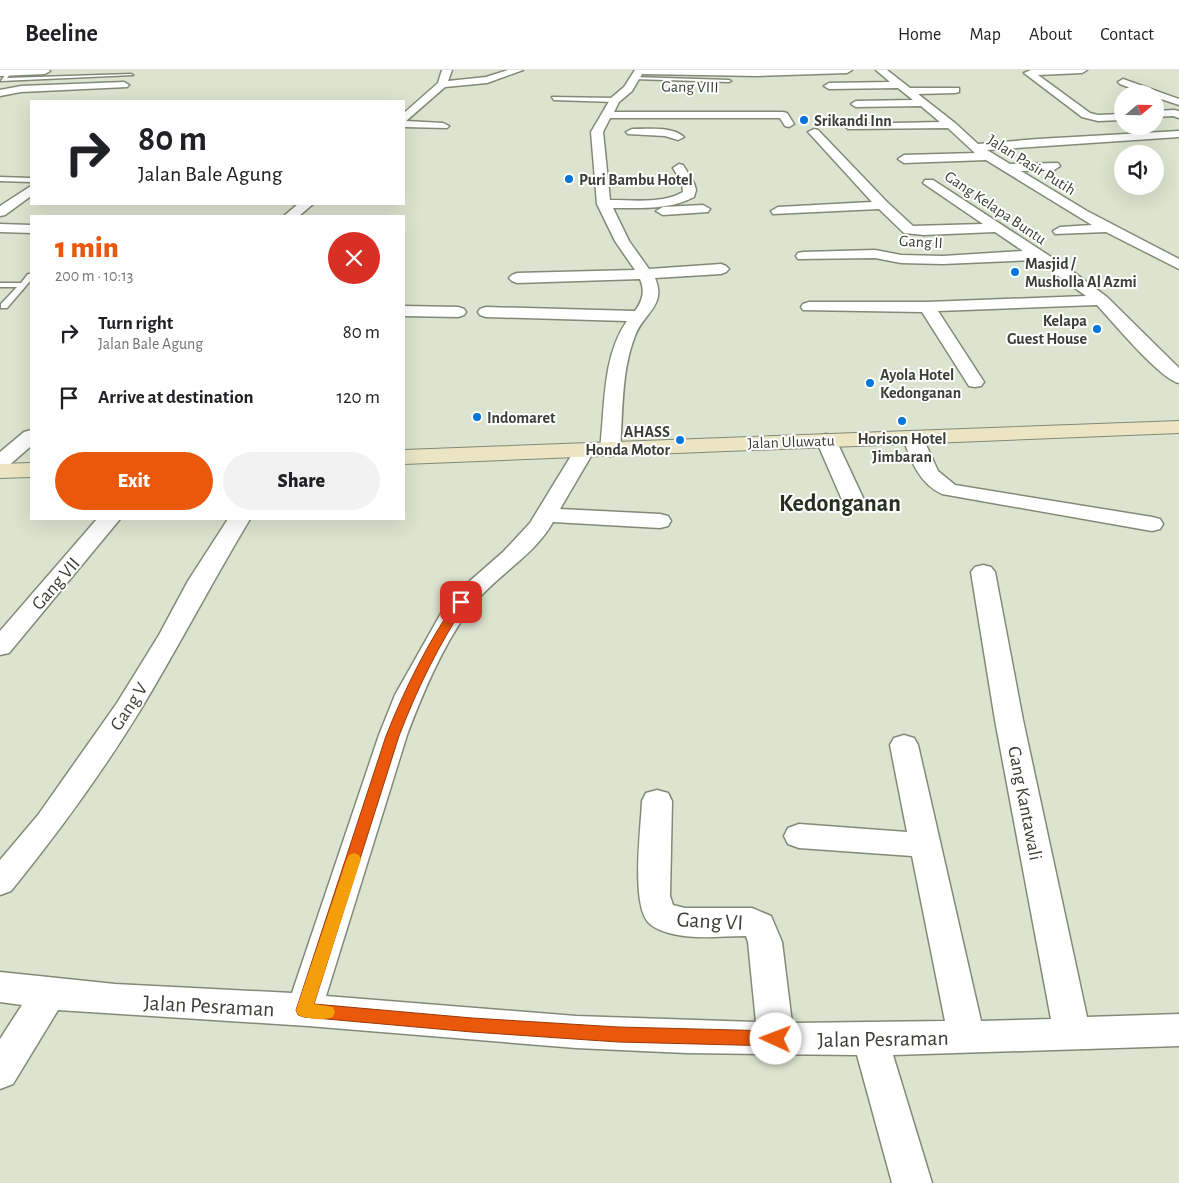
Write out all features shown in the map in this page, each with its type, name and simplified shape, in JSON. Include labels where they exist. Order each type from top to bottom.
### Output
[{"type":"street","points":[[4,73],[42,75],[61,70]]},
{"type":"street","points":[[405,117],[442,84],[447,70]]},
{"type":"street","points":[[442,84],[487,80],[518,70]]},
{"type":"street","points":[[304,1010],[408,695],[461,602],[539,527],[597,450],[625,338],[651,295],[650,283],[627,249],[606,209],[602,195],[597,132],[614,100],[628,89],[638,73],[758,73],[847,70]]},
{"type":"street","name":"Jalan Pasir Putih","points":[[881,70],[951,125],[974,148],[1082,214],[1179,265]]},
{"type":"street","points":[[1082,70],[1029,74],[1086,115],[1098,118],[1114,117]]},
{"type":"street","points":[[119,96],[133,73]]},
{"type":"street","points":[[1122,82],[1179,102]]},
{"type":"street","points":[[0,93],[17,89],[124,85]]},
{"type":"street","points":[[829,86],[954,90]]},
{"type":"street","name":"Gang VIII","points":[[614,100],[635,100]]},
{"type":"street","points":[[856,104],[923,104]]},
{"type":"street","points":[[1164,113],[1177,112]]},
{"type":"street","points":[[607,115],[783,115],[789,124]]},
{"type":"street","points":[[405,124],[443,126]]},
{"type":"street","points":[[852,127],[951,125]]},
{"type":"street","points":[[597,132],[660,132],[678,136]]},
{"type":"street","points":[[814,132],[882,205],[909,229],[913,231],[996,228]]},
{"type":"street","points":[[974,148],[1047,141],[1179,134]]},
{"type":"street","points":[[904,160],[987,156]]},
{"type":"street","points":[[1008,168],[1054,166]]},
{"type":"street","points":[[606,209],[686,197],[690,190],[688,182],[679,168]]},
{"type":"street","points":[[1029,181],[1066,174]]},
{"type":"street","name":"Gang Kelapa Buntu","points":[[928,183],[1038,255],[1101,300],[1179,378]]},
{"type":"street","points":[[0,212],[30,191]]},
{"type":"street","points":[[292,215],[305,205]]},
{"type":"street","points":[[778,211],[882,205]]},
{"type":"street","points":[[606,209],[703,210]]},
{"type":"street","points":[[0,228],[30,229]]},
{"type":"street","points":[[1060,231],[1107,228]]},
{"type":"street","name":"Gang II","points":[[803,256],[875,254],[901,259],[943,260],[1038,255]]},
{"type":"street","points":[[517,278],[645,274],[721,269]]},
{"type":"street","points":[[810,307],[927,307],[1101,300]]},
{"type":"street","points":[[927,307],[975,382]]},
{"type":"street","points":[[405,311],[458,312]]},
{"type":"street","points":[[486,312],[639,316]]},
{"type":"street","name":"Jalan Uluwatu","points":[[405,457],[1179,428]]},
{"type":"street","points":[[0,463],[30,437]]},
{"type":"street","points":[[913,438],[926,472],[937,484],[949,490],[1152,524]]},
{"type":"street","points":[[826,440],[854,502]]},
{"type":"street","points":[[0,471],[30,470]]},
{"type":"street","points":[[548,515],[660,521]]},
{"type":"street","name":"Gang VII","points":[[0,647],[108,520]]},
{"type":"street","name":"Gang V","points":[[0,882],[49,823],[126,709],[172,635],[200,581],[237,520]]},
{"type":"street","name":"Gang Kantawali","points":[[983,572],[1009,720],[1072,1034]]},
{"type":"street","points":[[904,745],[966,1036]]},
{"type":"street","name":"Gang VI","points":[[657,802],[654,890],[658,909],[664,917],[677,921],[746,922],[759,926],[765,942],[776,1039]]},
{"type":"street","points":[[799,836],[924,845]]},
{"type":"street","name":"Jalan Pesraman","points":[[0,987],[48,995],[172,1004],[304,1010],[472,1025],[608,1034],[776,1039],[1072,1034],[1179,1030]]},
{"type":"street","points":[[0,1072],[48,995]]},
{"type":"street","points":[[870,1038],[912,1183]]},
{"type":"lane","points":[[184,70],[210,70]]},
{"type":"lane","points":[[42,75],[133,73]]},
{"type":"lane","points":[[638,73],[729,81]]},
{"type":"lane","points":[[554,98],[614,100]]},
{"type":"lane","points":[[0,179],[30,180]]},
{"type":"lane","points":[[4,306],[30,277]]},
{"type":"lane","points":[[0,285],[23,285]]},
{"type":"slow traffic","points":[[327,1012],[304,1010],[354,859]]},
{"type":"place","name":"Srikandi Inn","points":[[804,120]]},
{"type":"place","name":"Puri Bambu Hotel","points":[[569,179]]},
{"type":"place","name":"Masjid / Musholla Al Azmi","points":[[1015,272]]},
{"type":"place","name":"Kelapa Guest House","points":[[1097,329]]},
{"type":"place","name":"Ayola Hotel Kedonganan","points":[[870,383]]},
{"type":"place","name":"Indomaret","points":[[477,417]]},
{"type":"place","name":"Horison Hotel Jimbaran","points":[[902,421]]},
{"type":"place","name":"AHASS Honda Motor","points":[[680,440]]},
{"type":"district","name":"Kedonganan","points":[[840,503]]},
{"type":"route","points":[[461,602],[408,695],[304,1010],[472,1025],[618,1034],[776,1039]]}]
